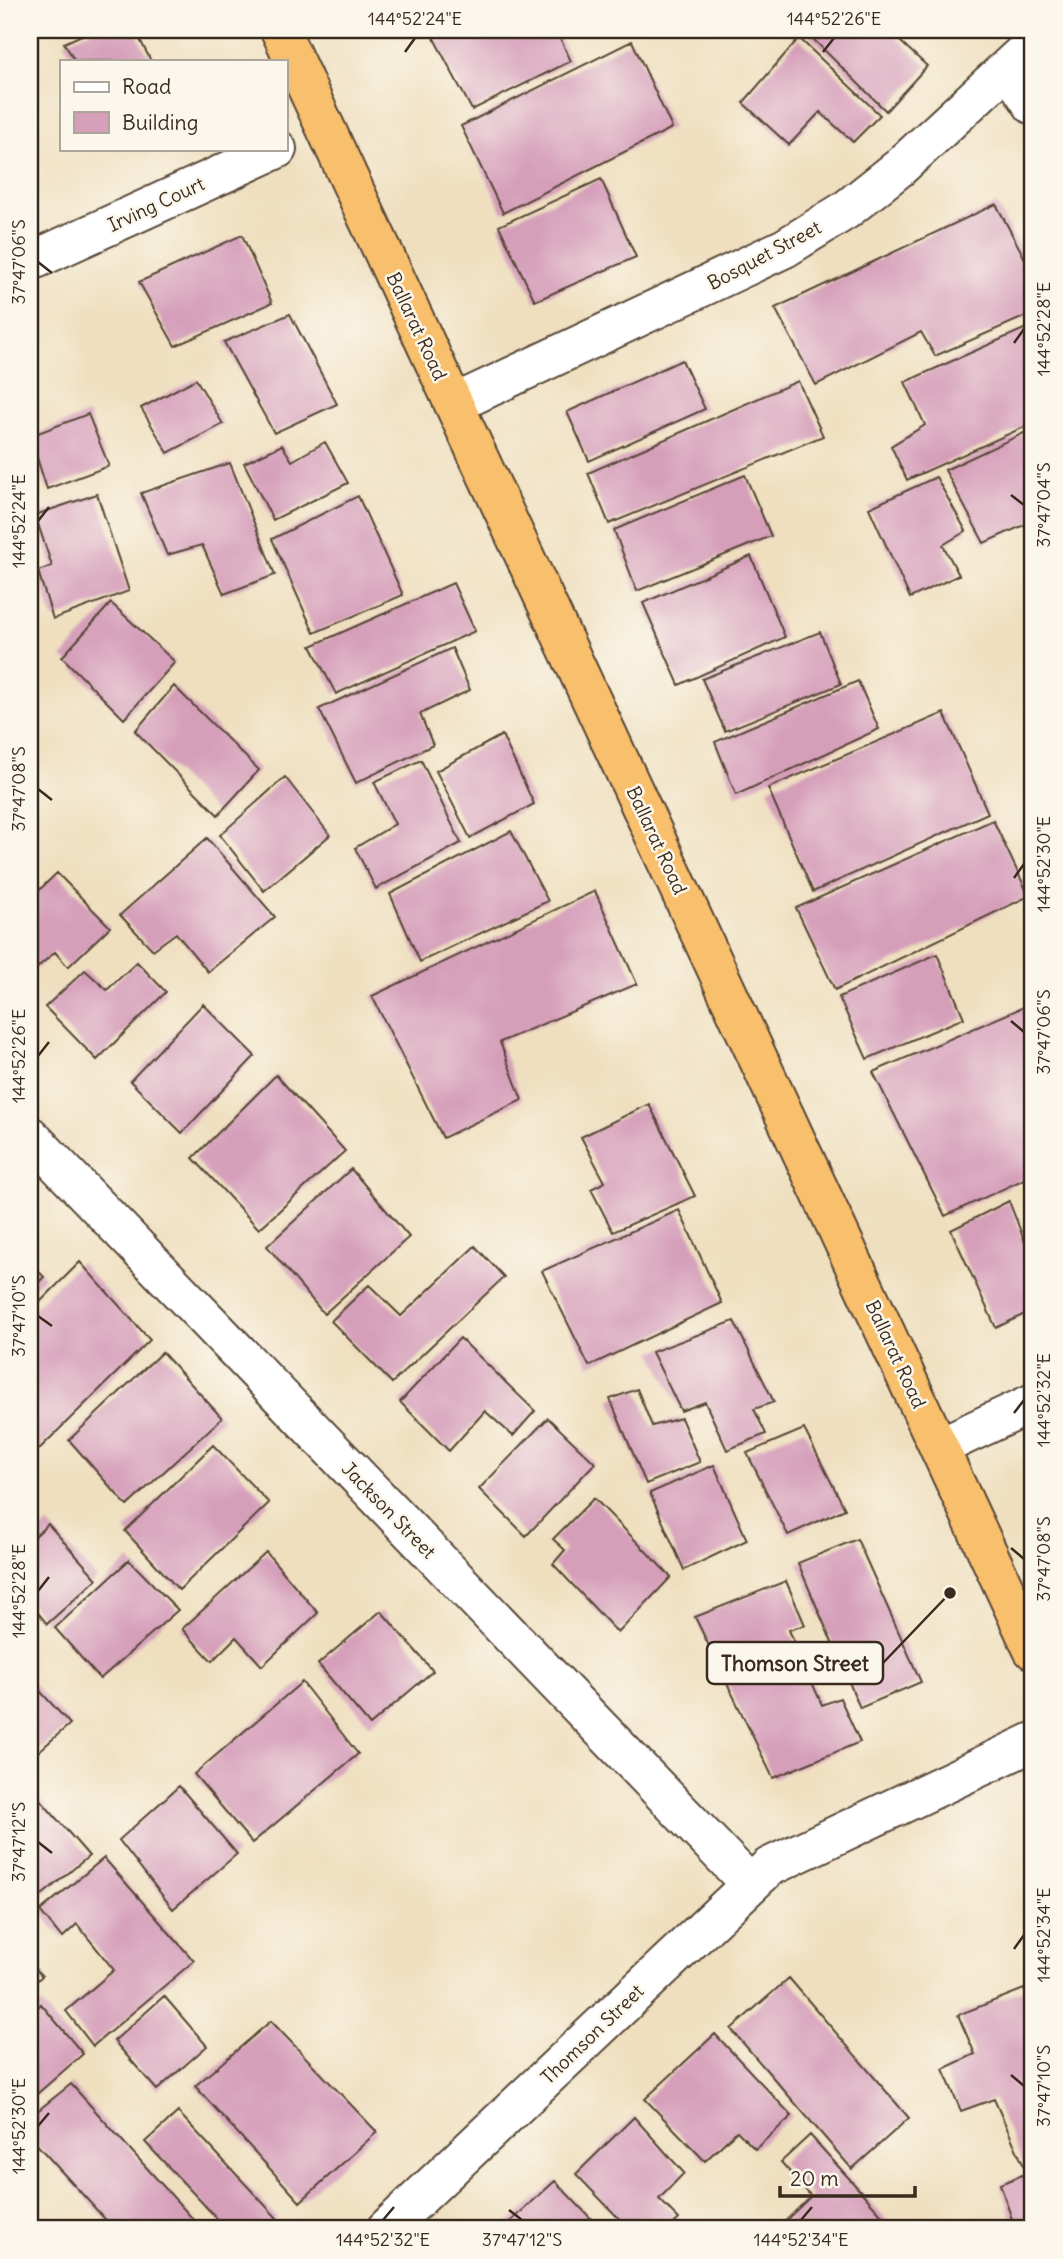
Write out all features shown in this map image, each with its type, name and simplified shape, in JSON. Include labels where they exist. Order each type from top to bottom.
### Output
[{"type":"highway","name":"Ballarat Road","points":[[280,30],[1033,1650]]},
{"type":"street","points":[[1021,56],[1033,105]]},
{"type":"street","name":"Bosquet Street","points":[[454,404],[785,248],[846,210],[899,168],[1021,56]]},
{"type":"street","points":[[287,144],[325,126]]},
{"type":"street","name":"Irving Court","points":[[36,259],[274,150]]},
{"type":"street","name":"Jackson Street","points":[[30,1136],[749,1883]]},
{"type":"street","points":[[939,1447],[1033,1403]]},
{"type":"street","name":"Thomson Street","points":[[386,2229],[749,1883],[769,1867],[797,1851],[1033,1742]]},
{"type":"building","points":[[93,30],[135,30],[150,60],[74,60],[64,43]]},
{"type":"building","points":[[556,30],[571,61],[472,110],[430,31]]},
{"type":"building","points":[[815,30],[888,30],[927,66],[886,111],[810,36]]},
{"type":"building","points":[[799,38],[880,115],[853,142],[820,112],[789,145],[743,103]]},
{"type":"building","points":[[632,41],[672,128],[503,213],[461,126]]},
{"type":"building","points":[[601,179],[636,257],[535,301],[499,226]]},
{"type":"building","points":[[996,204],[1033,274],[1033,313],[935,356],[921,332],[816,385],[775,308]]},
{"type":"building","points":[[242,235],[272,303],[175,346],[139,282]]},
{"type":"building","points":[[290,314],[337,404],[274,433],[224,342]]},
{"type":"building","points":[[1033,325],[1033,369],[1027,371],[1033,383],[1033,423],[907,480],[891,446],[925,425],[905,382]]},
{"type":"building","points":[[682,360],[705,409],[589,461],[567,412]]},
{"type":"building","points":[[196,379],[223,424],[168,453],[141,408]]},
{"type":"building","points":[[798,381],[823,436],[609,524],[588,473]]},
{"type":"building","points":[[88,414],[109,466],[47,489],[30,436]]},
{"type":"building","points":[[1026,432],[1033,447],[1033,521],[984,543],[945,470]]},
{"type":"building","points":[[325,442],[348,483],[273,520],[244,463],[282,445],[292,461]]},
{"type":"building","points":[[230,463],[275,575],[224,594],[202,545],[167,555],[141,493]]},
{"type":"building","points":[[745,475],[771,536],[637,591],[614,530]]},
{"type":"building","points":[[936,477],[966,531],[943,545],[959,575],[910,598],[869,508]]},
{"type":"building","points":[[97,494],[129,591],[53,619],[38,571],[52,566],[35,515]]},
{"type":"building","points":[[358,496],[403,595],[314,633],[272,539]]},
{"type":"building","points":[[751,556],[785,637],[679,685],[643,603]]},
{"type":"building","points":[[453,583],[475,631],[336,694],[311,646]]},
{"type":"building","points":[[111,603],[175,662],[124,719],[62,657]]},
{"type":"building","points":[[820,632],[841,684],[725,731],[702,679]]},
{"type":"building","points":[[452,648],[470,690],[420,714],[433,745],[356,783],[319,709]]},
{"type":"building","points":[[858,681],[879,729],[736,795],[715,742]]},
{"type":"building","points":[[174,686],[259,770],[218,815],[135,731]]},
{"type":"building","points":[[944,713],[988,813],[813,892],[768,788]]},
{"type":"building","points":[[502,735],[534,804],[470,838],[436,771]]},
{"type":"building","points":[[421,760],[461,843],[376,889],[355,848],[395,824],[374,782]]},
{"type":"building","points":[[285,777],[330,835],[264,891],[220,835]]},
{"type":"building","points":[[993,820],[1029,896],[835,990],[796,908]]},
{"type":"building","points":[[511,831],[548,901],[420,962],[390,894]]},
{"type":"building","points":[[207,838],[275,917],[208,972],[176,933],[153,950],[120,915]]},
{"type":"building","points":[[57,873],[110,927],[68,967],[55,952],[30,974],[30,899]]},
{"type":"building","points":[[595,891],[637,984],[500,1042],[522,1100],[443,1138],[372,996]]},
{"type":"building","points":[[937,954],[964,1018],[867,1059],[839,997]]},
{"type":"building","points":[[137,962],[166,992],[97,1060],[45,1007],[85,970],[107,990]]},
{"type":"building","points":[[1033,1003],[1033,1175],[945,1216],[873,1072]]},
{"type":"building","points":[[203,1004],[255,1056],[182,1133],[130,1081]]},
{"type":"building","points":[[276,1075],[345,1151],[259,1229],[193,1158]]},
{"type":"building","points":[[649,1104],[695,1196],[613,1232],[591,1189],[605,1182],[581,1137]]},
{"type":"building","points":[[351,1169],[409,1237],[324,1314],[267,1246]]},
{"type":"building","points":[[1009,1201],[1028,1250],[1033,1247],[1033,1310],[996,1328],[951,1230]]},
{"type":"building","points":[[679,1210],[722,1303],[589,1366],[542,1271]]},
{"type":"building","points":[[475,1246],[504,1277],[392,1383],[331,1321],[369,1285],[401,1316]]},
{"type":"building","points":[[30,1262],[44,1277],[30,1291]]},
{"type":"building","points":[[80,1262],[150,1340],[30,1458],[30,1312]]},
{"type":"building","points":[[734,1321],[774,1402],[754,1409],[766,1434],[727,1450],[705,1402],[681,1411],[652,1352]]},
{"type":"building","points":[[460,1338],[535,1411],[513,1436],[485,1411],[449,1451],[400,1402]]},
{"type":"building","points":[[162,1352],[222,1418],[127,1506],[69,1440]]},
{"type":"building","points":[[637,1389],[652,1426],[681,1418],[700,1462],[646,1484],[610,1399]]},
{"type":"building","points":[[548,1418],[595,1463],[526,1536],[479,1489]]},
{"type":"building","points":[[804,1429],[845,1509],[788,1535],[747,1453]]},
{"type":"building","points":[[213,1445],[269,1503],[179,1590],[125,1531]]},
{"type":"building","points":[[714,1465],[747,1540],[684,1570],[650,1493]]},
{"type":"building","points":[[594,1498],[671,1577],[618,1633],[553,1564],[565,1550],[553,1539]]},
{"type":"building","points":[[48,1524],[97,1579],[47,1624],[30,1603],[30,1541]]},
{"type":"building","points":[[857,1539],[921,1682],[860,1708],[798,1563]]},
{"type":"building","points":[[266,1552],[318,1613],[262,1666],[236,1637],[212,1661],[182,1629]]},
{"type":"building","points":[[129,1560],[178,1610],[100,1679],[55,1628]]},
{"type":"building","points":[[786,1581],[805,1625],[789,1630],[822,1705],[840,1698],[860,1742],[773,1778],[695,1617]]},
{"type":"building","points":[[381,1611],[433,1671],[370,1725],[318,1664]]},
{"type":"building","points":[[30,1680],[70,1724],[30,1759]]},
{"type":"building","points":[[302,1682],[358,1754],[252,1843],[194,1774]]},
{"type":"building","points":[[179,1786],[237,1854],[173,1909],[119,1840]]},
{"type":"building","points":[[30,1788],[89,1856],[30,1905]]},
{"type":"building","points":[[104,1858],[194,1961],[93,2046],[66,2011],[114,1970],[77,1924],[62,1938],[40,1911]]},
{"type":"building","points":[[30,1963],[42,1976],[30,1987]]},
{"type":"building","points":[[789,1978],[909,2118],[852,2169],[731,2029]]},
{"type":"building","points":[[1024,1989],[1033,2010],[1033,2221],[1015,2228],[1000,2184],[1027,2173],[994,2099],[961,2111],[943,2069],[975,2054],[958,2015]]},
{"type":"building","points":[[164,1996],[207,2046],[157,2090],[114,2041]]},
{"type":"building","points":[[41,2004],[83,2054],[30,2100],[30,2015]]},
{"type":"building","points":[[271,2021],[377,2132],[300,2202],[195,2086]]},
{"type":"building","points":[[715,2034],[792,2116],[755,2149],[737,2131],[705,2161],[645,2099]]},
{"type":"building","points":[[71,2084],[202,2229],[114,2229],[30,2137],[30,2117]]},
{"type":"building","points":[[178,2112],[277,2218],[265,2229],[227,2229],[145,2142]]},
{"type":"building","points":[[634,2117],[684,2173],[659,2199],[679,2219],[669,2229],[629,2229],[576,2174]]},
{"type":"building","points":[[810,2135],[890,2224],[884,2229],[777,2229],[811,2196],[781,2162]]},
{"type":"building","points":[[555,2181],[601,2229],[502,2229]]},
{"type":"place","name":"Thomson Street","points":[[950,1593]]}]
